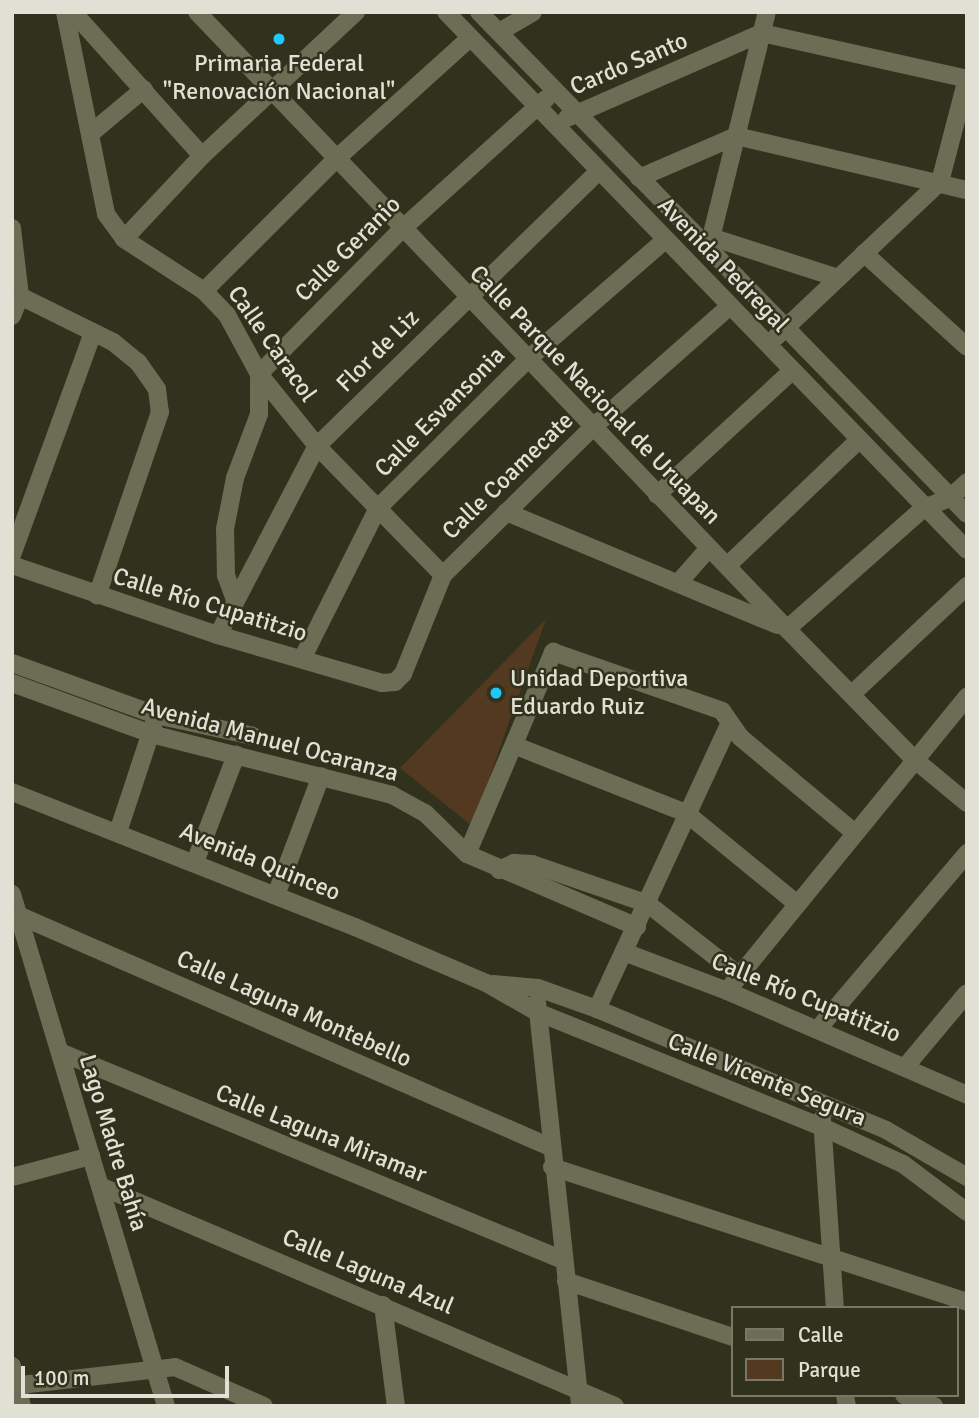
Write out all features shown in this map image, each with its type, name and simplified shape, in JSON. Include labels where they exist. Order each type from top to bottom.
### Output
[{"type":"street","name":"Calle Caracol","points":[[65,12],[106,214],[124,239],[204,291],[227,315],[259,374],[317,446],[443,575]]},
{"type":"street","points":[[73,12],[202,156]]},
{"type":"street","name":"Calle Parque Nacional de Uruapan","points":[[197,12],[787,629],[914,759],[967,803]]},
{"type":"street","points":[[124,239],[202,156],[356,12]]},
{"type":"street","name":"Avenida Pedregal","points":[[446,12],[967,550]]},
{"type":"street","name":"Avenida Pedregal","points":[[479,12],[639,178],[710,243],[785,329],[967,514]]},
{"type":"street","points":[[499,32],[533,12]]},
{"type":"street","points":[[767,12],[710,243],[838,278]]},
{"type":"street","points":[[762,33],[967,79],[940,182],[767,346]]},
{"type":"street","name":"Cardo Santo","points":[[555,125],[576,112],[762,33]]},
{"type":"street","points":[[204,291],[336,159],[470,38]]},
{"type":"street","points":[[90,134],[144,89]]},
{"type":"street","name":"Calle Geranio","points":[[259,374],[402,229],[536,106],[556,92]]},
{"type":"street","points":[[639,178],[736,136],[940,182],[965,191]]},
{"type":"street","name":"Flor de Liz","points":[[218,635],[317,446],[467,296],[599,172]]},
{"type":"street","points":[[12,228],[20,296],[12,316]]},
{"type":"street","name":"Calle Esvansonia","points":[[302,659],[377,508],[527,360],[665,240]]},
{"type":"street","points":[[864,254],[967,347]]},
{"type":"street","points":[[20,296],[93,332],[138,362],[157,388],[160,412],[97,596]]},
{"type":"street","name":"Calle Coamecate","points":[[395,682],[403,674],[443,575],[592,428],[729,307]]},
{"type":"street","points":[[12,555],[93,332]]},
{"type":"street","points":[[657,495],[792,371]]},
{"type":"street","points":[[235,600],[226,575],[225,529],[235,478],[259,414],[259,374]]},
{"type":"street","points":[[727,566],[859,440]]},
{"type":"street","points":[[506,512],[787,629],[924,508],[950,498],[967,482]]},
{"type":"street","points":[[679,582],[709,548]]},
{"type":"street","name":"Calle Río Cupatitzio","points":[[12,565],[218,635],[382,683],[395,682]]},
{"type":"street","points":[[852,694],[967,586]]},
{"type":"street","points":[[467,854],[516,746],[553,652],[722,711],[740,737],[855,834]]},
{"type":"street","name":"Avenida Manuel Ocaranza","points":[[12,663],[156,715],[253,736]]},
{"type":"street","name":"Avenida Manuel Ocaranza","points":[[12,683],[150,734],[391,795],[425,813],[467,854],[637,927]]},
{"type":"street","points":[[727,991],[796,903],[967,697]]},
{"type":"street","points":[[118,832],[156,715]]},
{"type":"street","points":[[597,1009],[730,723]]},
{"type":"street","points":[[516,746],[686,813],[796,903]]},
{"type":"street","points":[[195,862],[236,755]]},
{"type":"street","points":[[276,895],[321,776]]},
{"type":"street","name":"Avenida Quinceo","points":[[12,792],[276,895],[486,984],[537,1012]]},
{"type":"street","points":[[818,1029],[967,853]]},
{"type":"street","points":[[499,870],[514,863],[532,864],[648,904],[739,975]]},
{"type":"street","name":"Lago Madre Bahía","points":[[12,894],[166,1406]]},
{"type":"street","name":"Calle Laguna Montebello","points":[[18,915],[550,1147]]},
{"type":"street","name":"Calle Río Cupatitzio","points":[[624,952],[727,991],[906,1066],[967,1095]]},
{"type":"street","name":"Avenida Quinceo","points":[[486,984],[538,988]]},
{"type":"street","points":[[538,988],[537,1012],[552,1167],[580,1406]]},
{"type":"street","name":"Calle Vicente Segura","points":[[538,988],[597,1009],[886,1130],[967,1177]]},
{"type":"street","points":[[906,1066],[967,992]]},
{"type":"street","name":"Calle Vicente Segura","points":[[537,1012],[822,1126],[903,1164],[967,1212]]},
{"type":"street","name":"Calle Laguna Miramar","points":[[60,1052],[563,1259]]},
{"type":"street","points":[[822,1103],[828,1255],[835,1306]]},
{"type":"street","points":[[12,1177],[92,1156]]},
{"type":"street","points":[[552,1167],[967,1302]]},
{"type":"street","name":"Calle Laguna Azul","points":[[100,1186],[578,1386],[615,1406]]},
{"type":"street","points":[[566,1281],[730,1335]]},
{"type":"street","points":[[383,1305],[396,1406]]},
{"type":"street","points":[[12,1366],[14,1386],[22,1406]]},
{"type":"street","points":[[14,1386],[175,1367],[264,1406]]},
{"type":"street","points":[[909,1397],[934,1406]]},
{"type":"green space","name":"Unidad Deportiva Eduardo Ruiz","points":[[546,619],[472,826],[400,768]]},
{"type":"place","name":"Primaria Federal \"Renovación Nacional\"","points":[[279,39]]},
{"type":"place","name":"Unidad Deportiva Eduardo Ruiz","points":[[496,693]]}]
